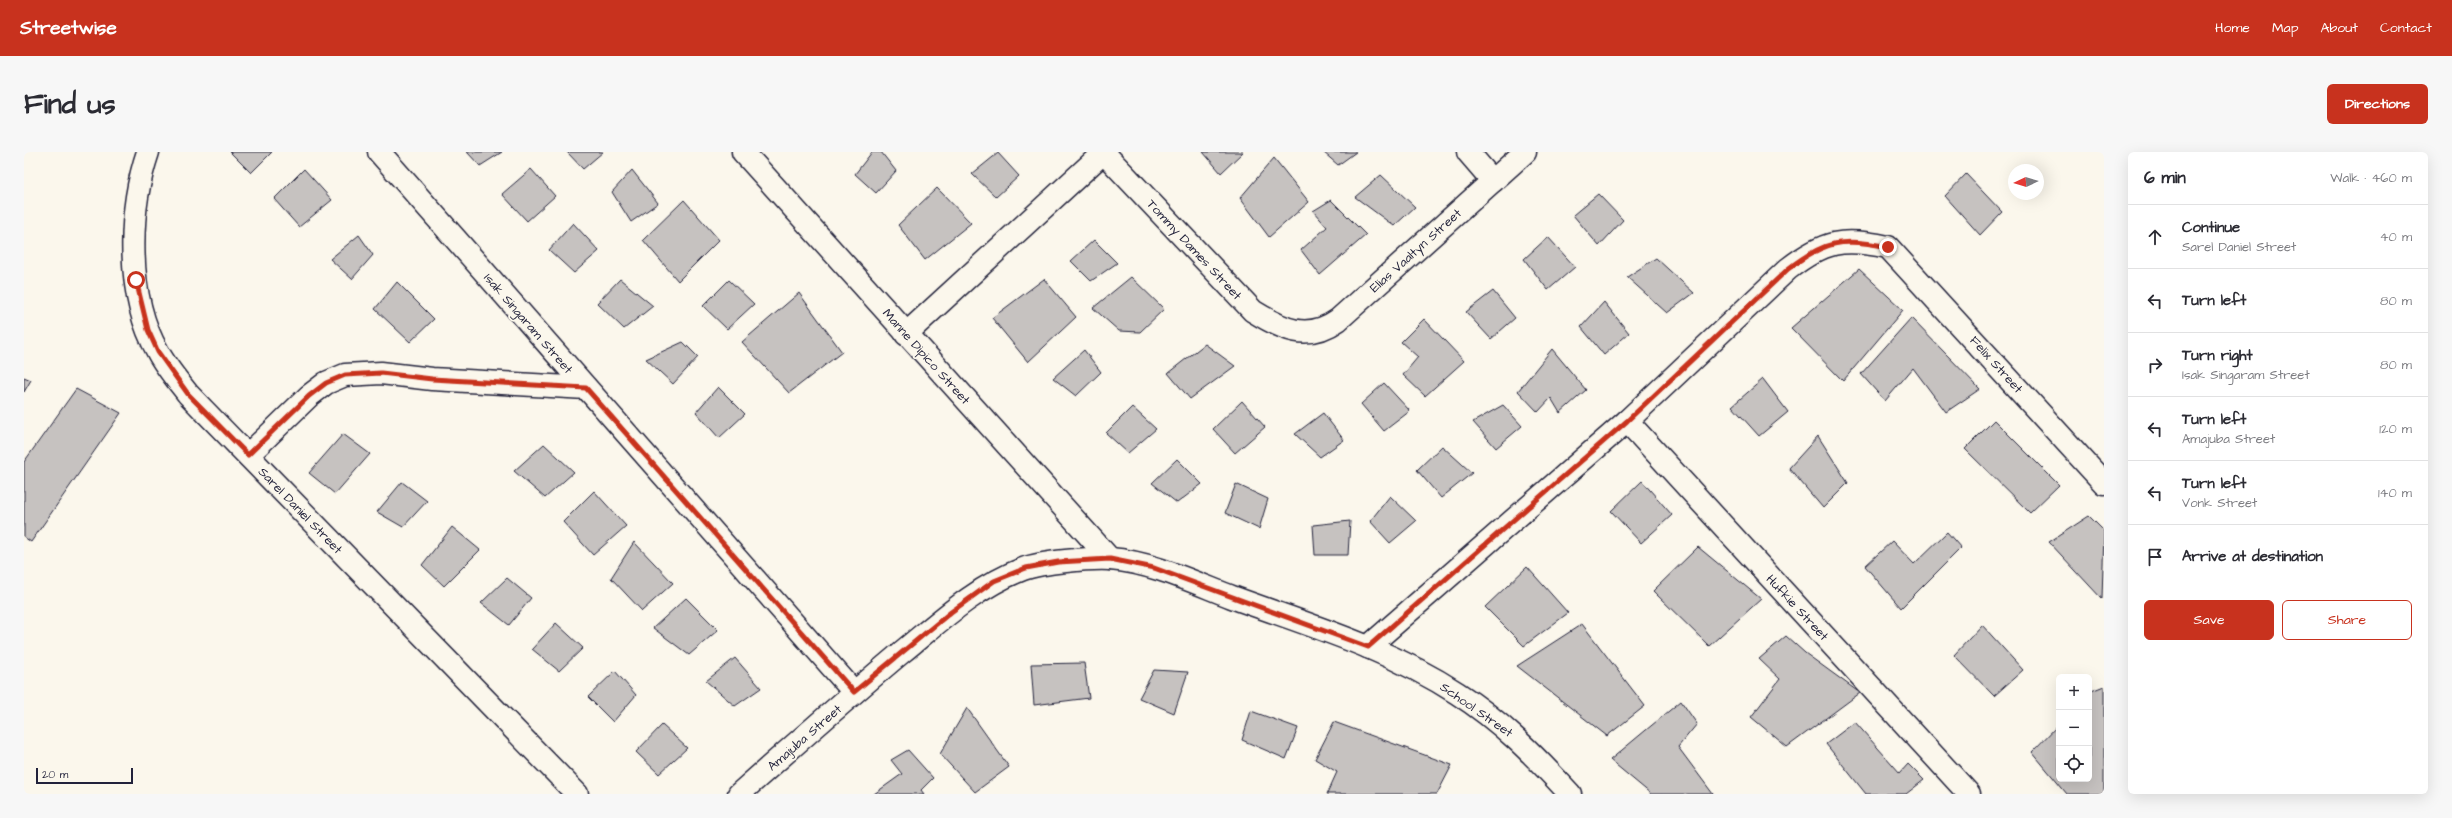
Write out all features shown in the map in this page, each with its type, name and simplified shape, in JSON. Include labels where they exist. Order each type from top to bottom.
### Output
[{"type":"street","name":"Sarel Daniel Street","points":[[148,152],[136,199],[133,253],[136,280],[148,330],[158,352],[188,394],[577,794]]},
{"type":"street","name":"Isak Singaram Street","points":[[379,152],[854,692]]},
{"type":"street","name":"Manne Dipico Street","points":[[743,152],[1110,559]]},
{"type":"street","points":[[906,334],[1103,152]]},
{"type":"street","name":"Tommy Dames Street","points":[[1103,152],[1253,311],[1278,326],[1297,331]]},
{"type":"street","points":[[1468,152],[1493,181]]},
{"type":"street","name":"Elias Vaaltyn Street","points":[[1297,331],[1316,331],[1338,320],[1525,152]]},
{"type":"street","name":"Felix Street","points":[[1627,421],[1788,269],[1811,251],[1842,242],[1856,241],[1888,247],[2104,483]]},
{"type":"street","points":[[248,455],[309,396],[326,383],[345,375],[381,373],[432,379],[586,388]]},
{"type":"street","points":[[1368,647],[1627,421]]},
{"type":"street","name":"Hufkie Street","points":[[1627,421],[1969,794]]},
{"type":"street","name":"Amajuba Street","points":[[739,794],[854,692],[951,612],[994,581],[1026,568],[1058,562],[1110,559],[1154,568],[1368,647]]},
{"type":"street","name":"School Street","points":[[1368,647],[1407,664],[1456,692],[1495,720],[1523,744],[1570,794]]},
{"type":"building","points":[[230,152],[272,152],[251,173]]},
{"type":"building","points":[[467,152],[502,152],[480,166]]},
{"type":"building","points":[[567,152],[603,152],[583,169]]},
{"type":"building","points":[[872,152],[881,152],[896,171],[876,193],[855,174]]},
{"type":"building","points":[[1203,152],[1243,152],[1221,173]]},
{"type":"building","points":[[1323,152],[1356,152],[1338,165]]},
{"type":"building","points":[[998,153],[1019,176],[996,197],[972,174]]},
{"type":"building","points":[[1274,158],[1309,202],[1269,237],[1240,198]]},
{"type":"building","points":[[304,169],[332,200],[299,227],[274,199]]},
{"type":"building","points":[[531,169],[555,196],[527,221],[502,194]]},
{"type":"building","points":[[632,170],[658,203],[631,222],[612,192]]},
{"type":"building","points":[[1966,174],[2002,212],[1980,235],[1945,196]]},
{"type":"building","points":[[1381,175],[1415,207],[1394,226],[1355,197]]},
{"type":"building","points":[[937,188],[971,223],[925,260],[898,225]]},
{"type":"building","points":[[1598,194],[1623,220],[1599,246],[1573,215]]},
{"type":"building","points":[[684,200],[719,240],[678,281],[643,240]]},
{"type":"building","points":[[1331,200],[1366,235],[1320,275],[1301,250],[1327,227],[1313,211]]},
{"type":"building","points":[[573,223],[599,251],[574,273],[549,250]]},
{"type":"building","points":[[359,235],[373,255],[352,279],[330,259]]},
{"type":"building","points":[[1548,237],[1575,267],[1548,290],[1524,259]]},
{"type":"building","points":[[1094,240],[1117,263],[1091,281],[1071,261]]},
{"type":"building","points":[[1656,258],[1694,293],[1667,313],[1627,277]]},
{"type":"building","points":[[1859,269],[1903,310],[1843,381],[1791,328]]},
{"type":"building","points":[[1131,277],[1164,309],[1140,332],[1119,331],[1093,308]]},
{"type":"building","points":[[620,279],[653,306],[624,329],[597,303]]},
{"type":"building","points":[[1044,279],[1076,317],[1028,362],[992,318]]},
{"type":"building","points":[[729,280],[754,304],[727,329],[703,306]]},
{"type":"building","points":[[397,282],[434,319],[410,342],[375,309]]},
{"type":"building","points":[[1493,291],[1515,318],[1491,339],[1466,312]]},
{"type":"building","points":[[799,293],[842,352],[789,393],[742,342]]},
{"type":"building","points":[[1604,302],[1629,333],[1604,355],[1581,327]]},
{"type":"building","points":[[1911,318],[1980,389],[1946,412],[1913,368],[1885,401],[1861,374]]},
{"type":"building","points":[[1424,319],[1464,361],[1425,396],[1403,375],[1418,357],[1401,342]]},
{"type":"building","points":[[683,342],[698,357],[673,384],[646,359]]},
{"type":"building","points":[[1205,344],[1235,366],[1190,399],[1168,373]]},
{"type":"building","points":[[1552,349],[1586,390],[1560,413],[1551,398],[1538,412],[1518,391]]},
{"type":"building","points":[[1084,350],[1101,372],[1076,396],[1053,378]]},
{"type":"building","points":[[24,377],[31,380],[24,392]]},
{"type":"building","points":[[1763,379],[1788,412],[1759,436],[1732,406]]},
{"type":"building","points":[[1384,383],[1410,411],[1384,431],[1361,404]]},
{"type":"building","points":[[718,387],[745,414],[719,438],[696,412]]},
{"type":"building","points":[[76,389],[121,413],[31,542],[24,537],[24,462]]},
{"type":"building","points":[[1242,401],[1265,427],[1235,453],[1213,429]]},
{"type":"building","points":[[1503,405],[1522,426],[1496,448],[1473,422]]},
{"type":"building","points":[[1132,407],[1156,429],[1128,453],[1106,433]]},
{"type":"building","points":[[1323,413],[1344,440],[1320,457],[1295,434]]},
{"type":"building","points":[[1994,420],[2059,485],[2030,513],[1965,449]]},
{"type":"building","points":[[343,434],[370,454],[335,494],[309,473]]},
{"type":"building","points":[[1818,436],[1848,483],[1823,508],[1789,468]]},
{"type":"building","points":[[544,444],[574,472],[545,498],[514,471]]},
{"type":"building","points":[[1442,446],[1472,473],[1441,498],[1417,470]]},
{"type":"building","points":[[1177,459],[1202,484],[1177,503],[1152,483]]},
{"type":"building","points":[[1642,481],[1672,515],[1641,543],[1611,511]]},
{"type":"building","points":[[402,482],[427,501],[403,527],[377,512]]},
{"type":"building","points":[[1236,484],[1268,499],[1259,529],[1225,513]]},
{"type":"building","points":[[594,491],[626,526],[593,555],[563,522]]},
{"type":"building","points":[[1390,496],[1416,521],[1390,543],[1370,521]]},
{"type":"building","points":[[2089,516],[2104,531],[2102,599],[2049,542]]},
{"type":"building","points":[[1350,521],[1348,555],[1315,555],[1313,525]]},
{"type":"building","points":[[452,527],[480,550],[444,586],[422,565]]},
{"type":"building","points":[[1947,532],[1961,548],[1901,608],[1865,566],[1892,541],[1914,564]]},
{"type":"building","points":[[634,542],[673,583],[642,611],[611,578]]},
{"type":"building","points":[[1698,547],[1761,599],[1709,646],[1653,591]]},
{"type":"building","points":[[1527,567],[1568,613],[1524,646],[1485,607]]},
{"type":"building","points":[[507,578],[531,598],[509,625],[481,603]]},
{"type":"building","points":[[686,598],[718,630],[689,655],[653,628]]},
{"type":"building","points":[[556,623],[583,648],[559,671],[532,649]]},
{"type":"building","points":[[1582,624],[1645,706],[1607,736],[1517,666]]},
{"type":"building","points":[[1982,625],[2023,670],[1994,696],[1954,655]]},
{"type":"building","points":[[1786,636],[1805,653],[1860,693],[1787,747],[1751,717],[1780,679],[1759,659]]},
{"type":"building","points":[[735,658],[761,688],[735,706],[706,681]]},
{"type":"building","points":[[1084,663],[1089,698],[1034,705],[1031,664]]},
{"type":"building","points":[[1154,670],[1188,672],[1174,713],[1139,698]]},
{"type":"building","points":[[615,671],[636,695],[613,722],[588,697]]},
{"type":"building","points":[[2104,686],[2104,794],[2067,794],[2057,782],[2092,782],[2092,691]]},
{"type":"building","points":[[1681,701],[1697,724],[1678,747],[1713,794],[1651,794],[1610,760]]},
{"type":"building","points":[[967,708],[1009,767],[975,792],[940,754]]},
{"type":"building","points":[[1251,711],[1298,728],[1286,759],[1242,740]]},
{"type":"building","points":[[1334,722],[1452,765],[1437,794],[1327,794],[1337,772],[1315,759]]},
{"type":"building","points":[[1855,722],[1900,773],[1908,764],[1924,780],[1906,794],[1866,794],[1826,744]]},
{"type":"building","points":[[662,725],[687,748],[659,774],[636,752]]},
{"type":"building","points":[[2056,727],[2056,781],[2032,752]]},
{"type":"building","points":[[908,750],[933,778],[921,790],[924,794],[874,794],[902,774],[891,760]]},
{"type":"route","points":[[136,280],[148,330],[158,352],[188,394],[248,455],[309,396],[326,383],[345,375],[359,373],[381,373],[432,379],[586,388],[854,692],[951,612],[994,581],[1026,568],[1058,562],[1110,559],[1154,568],[1368,647],[1627,421],[1788,269],[1811,251],[1827,245],[1856,241],[1888,247]]}]
